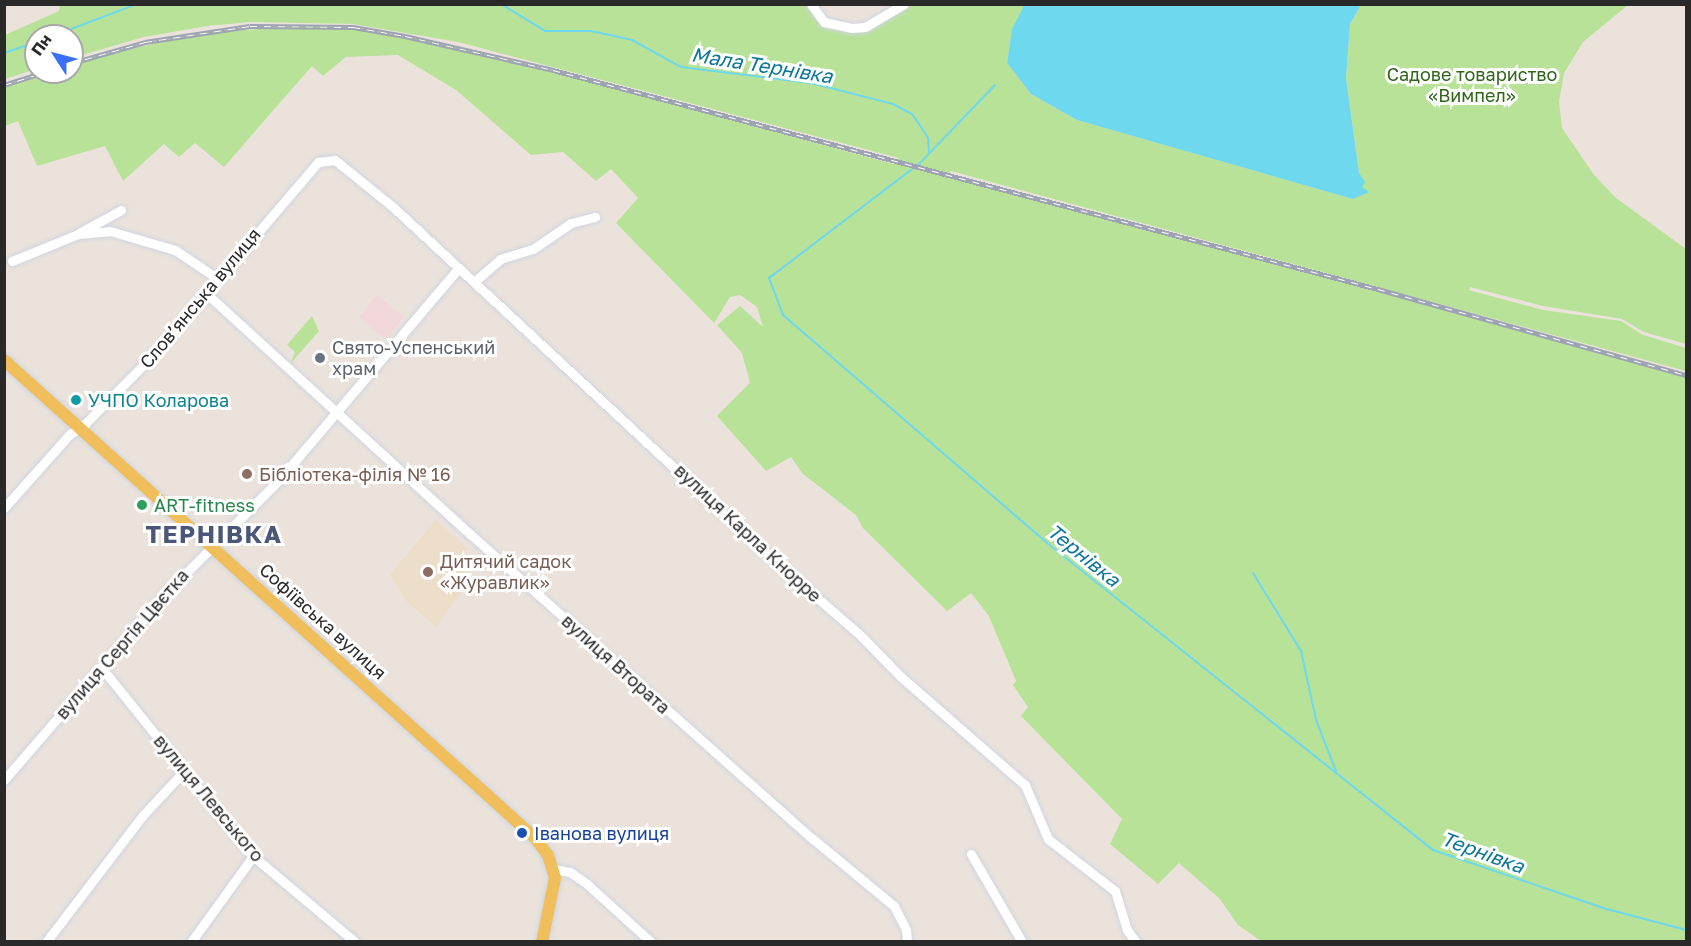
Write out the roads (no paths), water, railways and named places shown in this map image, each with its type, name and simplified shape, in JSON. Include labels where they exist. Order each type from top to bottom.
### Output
[{"type":"main road","name":"Софіївська вулиця","points":[[4,360],[500,805],[543,847],[553,869]]},
{"type":"main road","points":[[542,942],[555,884],[553,869]]},
{"type":"street","points":[[811,4],[824,22],[852,28],[865,27],[904,4]]},
{"type":"street","name":"вулиця Карла Кнорре","points":[[318,162],[335,160],[393,207],[768,555],[860,634],[900,676],[1024,785],[1048,839],[1115,891],[1127,930],[1136,942]]},
{"type":"street","name":"Словʼянська вулиця","points":[[4,508],[207,294],[318,162]]},
{"type":"street","points":[[12,261],[78,234],[103,216],[121,210]]},
{"type":"street","points":[[474,282],[500,260],[533,249],[571,223],[596,216]]},
{"type":"street","points":[[78,234],[110,231],[165,247],[218,279]]},
{"type":"street","name":"вулиця Сергія Цвєтка","points":[[4,780],[159,599],[278,481],[458,269]]},
{"type":"street","name":"вулиця Втората","points":[[207,294],[335,414],[813,839],[894,906],[906,930],[907,942]]},
{"type":"street","name":"вулиця Левського","points":[[101,667],[254,856],[355,942]]},
{"type":"street","points":[[46,942],[144,814],[185,770]]},
{"type":"street","points":[[971,854],[1022,942]]},
{"type":"street","points":[[191,942],[254,856]]},
{"type":"street","points":[[553,869],[562,869],[587,884],[651,942]]},
{"type":"water","points":[[1025,4],[1361,5],[1350,24],[1346,78],[1359,173],[1365,182],[1362,187],[1369,192],[1353,199],[1077,120],[1031,94],[1007,63],[1012,29]]},
{"type":"waterway","name":"Мала Тернівка","points":[[84,24],[137,4]]},
{"type":"waterway","name":"Мала Тернівка","points":[[501,4],[545,31],[591,31],[632,40],[681,67],[811,83],[893,104],[912,114],[928,138],[929,152]]},
{"type":"waterway","name":"Мала Тернівка","points":[[4,53],[24,46]]},
{"type":"waterway","name":"Тернівка","points":[[995,85],[920,163],[769,278],[783,315],[1047,543],[1433,850],[1603,908],[1686,930]]},
{"type":"waterway","points":[[1253,573],[1301,651],[1316,720],[1336,771]]},
{"type":"railway","points":[[84,60],[145,42],[250,26],[353,27],[405,36],[553,70],[1378,289],[1686,375]]},
{"type":"railway","points":[[4,85],[24,79]]},
{"type":"place","name":"Свято-Успенський храм","points":[[320,358]]},
{"type":"place","name":"УЧПО Коларова","points":[[76,400]]},
{"type":"place","name":"Бібліотека-філія № 16","points":[[247,474]]},
{"type":"place","name":"ART-fitness","points":[[142,505]]},
{"type":"place","name":"Дитячий садок «Журавлик»","points":[[428,572]]},
{"type":"place","name":"Іванова вулиця","points":[[522,833]]},
{"type":"district","name":"ТЕРНІВКА","points":[[214,534]]},
{"type":"park label","name":"Садове товариство «Вимпел»","points":[[1472,85]]}]
